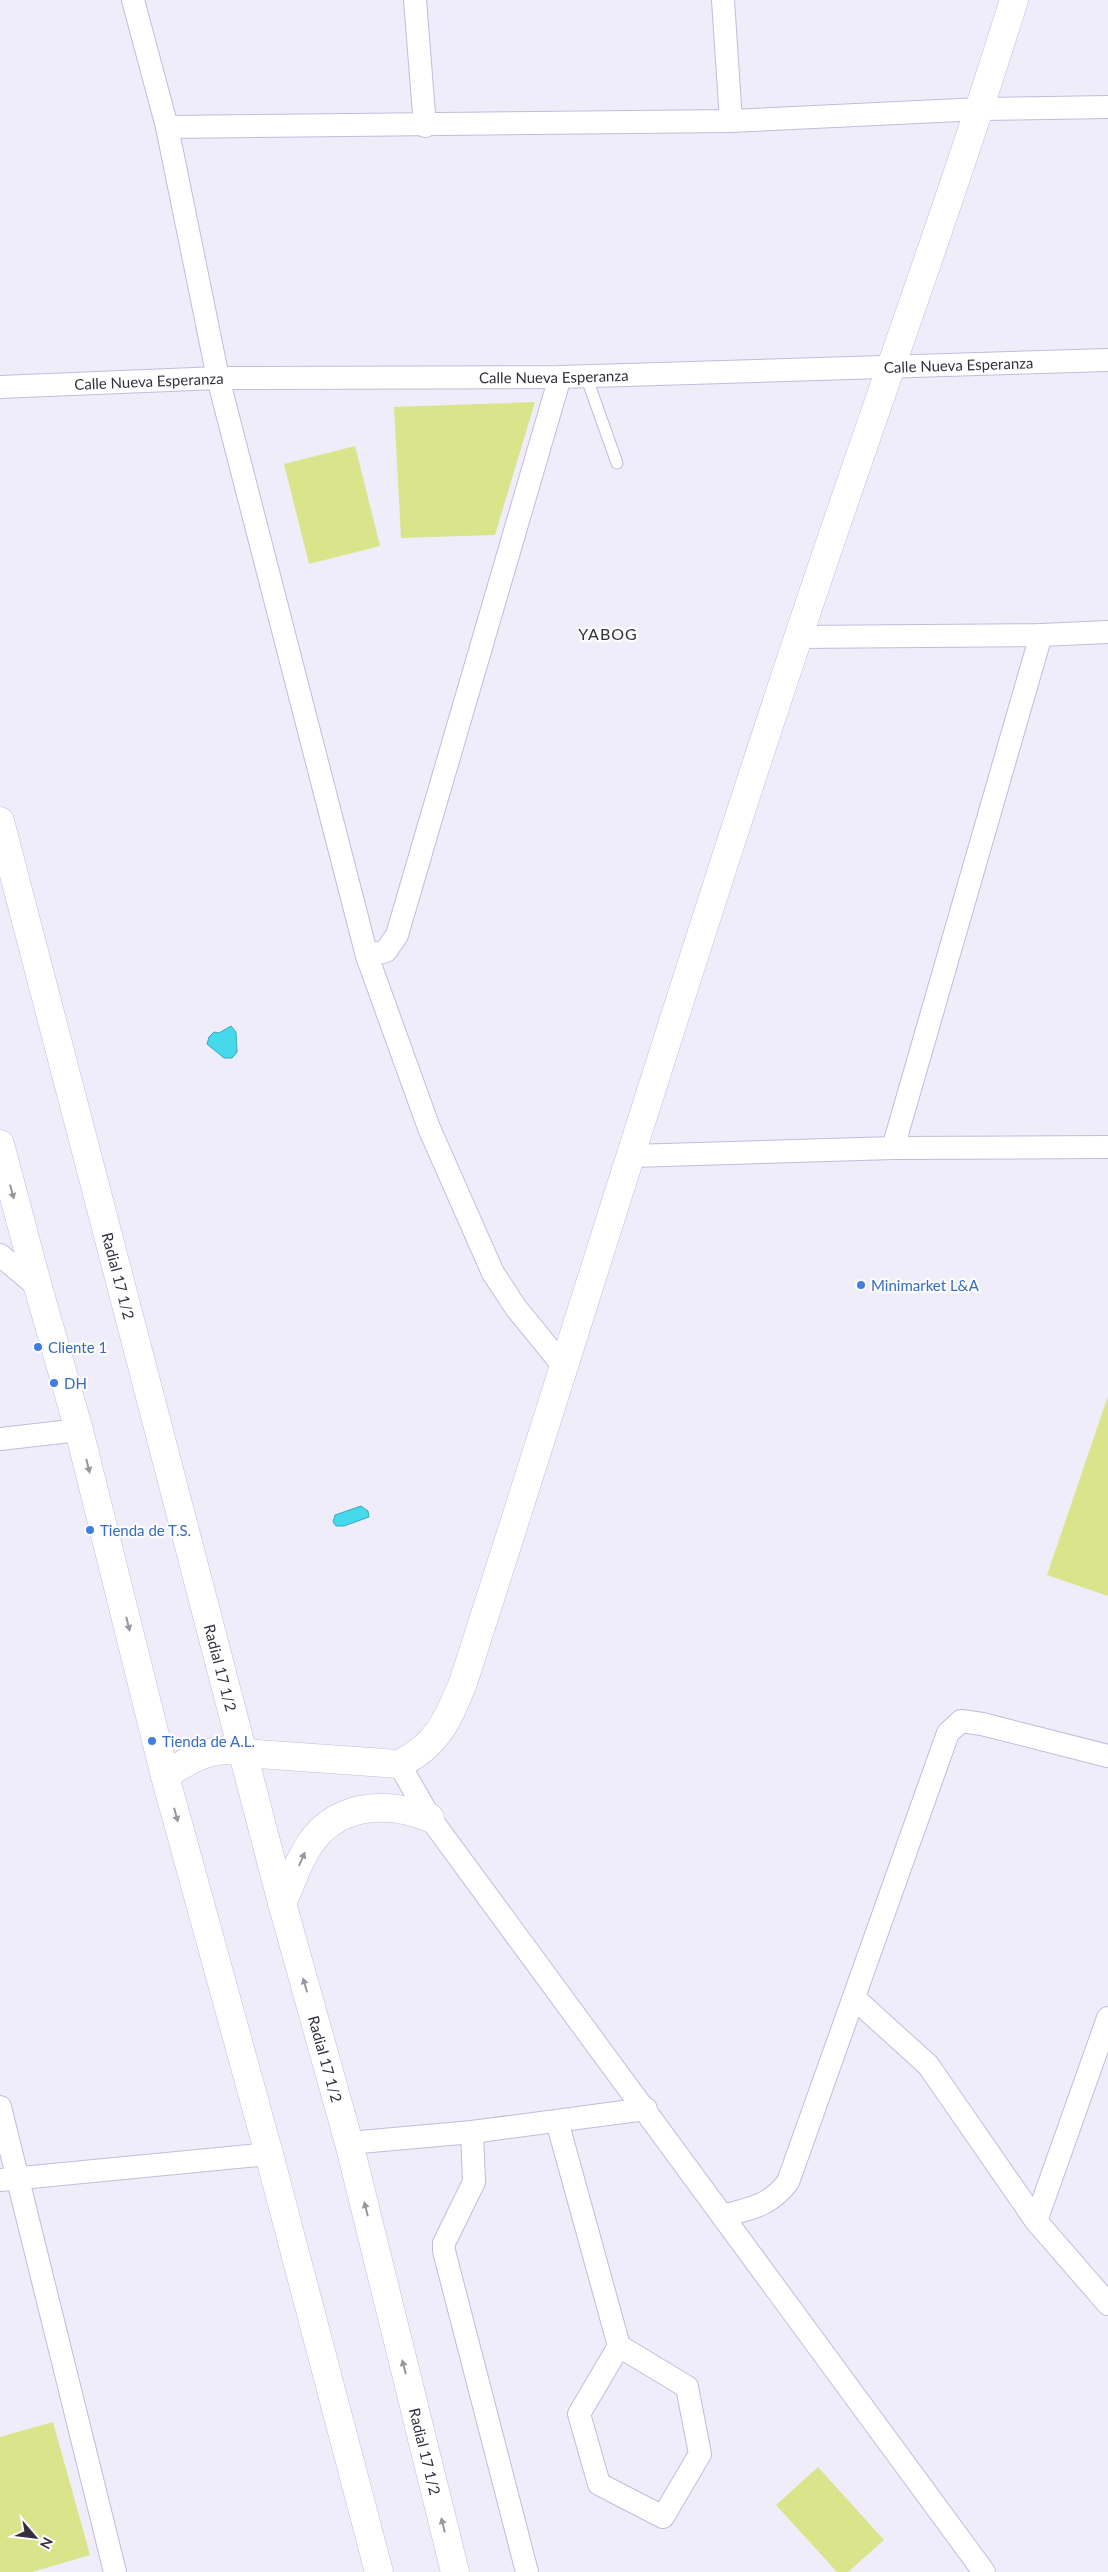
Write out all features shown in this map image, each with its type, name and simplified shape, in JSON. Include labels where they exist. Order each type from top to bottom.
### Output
[{"type":"street","points":[[133,0],[167,127],[218,378],[367,956],[429,1128],[493,1273],[516,1308],[565,1368]]},
{"type":"street","points":[[415,0],[425,126]]},
{"type":"street","points":[[723,0],[731,121]]},
{"type":"street","points":[[165,1776],[185,1762],[207,1753],[230,1749],[244,1753],[399,1764],[415,1756],[430,1745],[441,1730],[460,1691],[798,637],[889,366],[980,109],[1014,0]]},
{"type":"street","points":[[167,127],[425,126],[731,121],[980,109],[1108,107]]},
{"type":"street","name":"Calle Nueva Esperanza","points":[[0,386],[218,378],[560,377],[1108,360]]},
{"type":"street","points":[[367,956],[386,951],[396,935],[560,377]]},
{"type":"street","points":[[798,637],[1041,635],[1108,632]]},
{"type":"street","points":[[893,1148],[1041,635]]},
{"type":"street","name":"Radial 17 1/2","points":[[0,821],[282,1903],[349,2142],[455,2572]]},
{"type":"street","points":[[632,1156],[893,1148],[1108,1147]]},
{"type":"street","points":[[1,1155],[79,1430],[165,1776],[269,2154],[379,2572]]},
{"type":"street","points":[[0,1255],[38,1288]]},
{"type":"street","points":[[0,1439],[79,1430]]},
{"type":"street","points":[[724,2216],[763,2204],[776,2197],[788,2182],[948,1733],[961,1721],[982,1724],[1108,1756]]},
{"type":"street","points":[[399,1764],[430,1818],[984,2572]]},
{"type":"street","points":[[282,1903],[304,1854],[318,1834],[337,1819],[360,1810],[384,1806],[408,1809],[430,1818]]},
{"type":"street","points":[[854,1998],[928,2065],[1036,2221],[1105,2296]]},
{"type":"street","points":[[1036,2221],[1107,2024]]},
{"type":"street","points":[[0,2107],[9,2179],[115,2572]]},
{"type":"street","points":[[349,2142],[472,2132],[646,2110]]},
{"type":"street","points":[[557,2121],[619,2346],[687,2387],[700,2454],[663,2517],[599,2484],[579,2414],[619,2346]]},
{"type":"street","points":[[472,2132],[474,2182],[444,2242],[444,2251],[528,2572]]},
{"type":"street","points":[[9,2179],[269,2154]]},
{"type":"lane","points":[[586,376],[617,463]]},
{"type":"green space","points":[[535,402],[495,535],[401,538],[394,407]]},
{"type":"green space","points":[[355,446],[380,546],[309,564],[284,464]]},
{"type":"green space","points":[[1108,1396],[1108,1596],[1047,1575]]},
{"type":"green space","points":[[53,2422],[90,2555],[32,2572],[0,2572],[0,2437]]},
{"type":"green space","points":[[818,2467],[884,2540],[848,2572],[837,2572],[776,2505]]},
{"type":"water","points":[[231,1026],[236,1032],[237,1052],[232,1058],[224,1058],[207,1044],[209,1037],[214,1032],[219,1033]]},
{"type":"water","points":[[361,1506],[368,1511],[369,1517],[344,1526],[336,1526],[333,1522],[335,1515]]},
{"type":"place","name":"Minimarket L&A","points":[[861,1285]]},
{"type":"place","name":"Cliente 1","points":[[38,1347]]},
{"type":"place","name":"DH","points":[[54,1383]]},
{"type":"place","name":"Tienda de T.S.","points":[[90,1530]]},
{"type":"place","name":"Tienda de A.L.","points":[[152,1741]]},
{"type":"district","name":"YABOG","points":[[608,633]]}]
